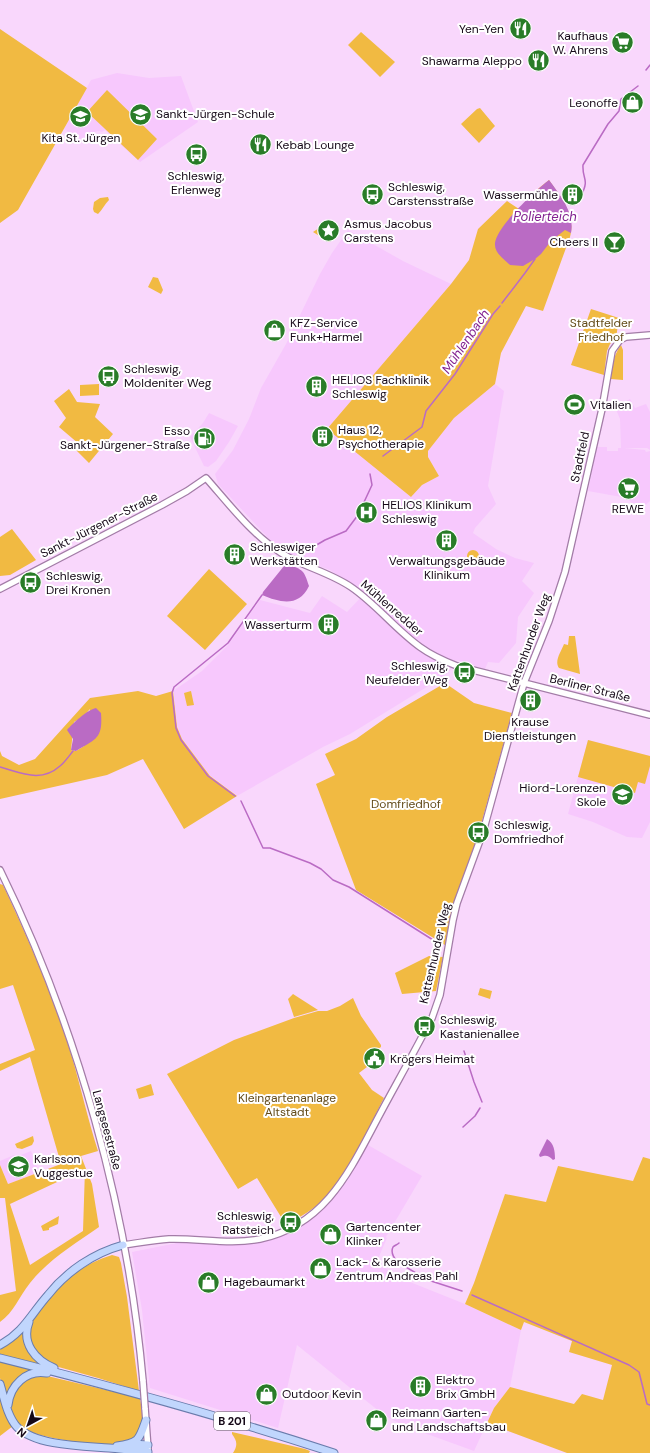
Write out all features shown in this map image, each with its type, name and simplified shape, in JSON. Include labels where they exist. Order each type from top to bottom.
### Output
[{"type":"main road","points":[[0,1345],[12,1339],[32,1316],[48,1294],[74,1269],[98,1254],[123,1245]]},
{"type":"main road","points":[[32,1316],[27,1333],[28,1344],[32,1352],[44,1364],[76,1375],[82,1379]]},
{"type":"main road","name":"B 201","points":[[0,1358],[192,1409],[334,1453]]},
{"type":"main road","points":[[8,1408],[8,1399],[11,1391],[21,1379],[29,1374],[41,1372],[82,1379]]},
{"type":"main road","points":[[0,1384],[11,1417],[16,1426],[26,1433],[38,1438],[59,1443],[148,1450]]},
{"type":"main road","points":[[109,1448],[136,1441],[141,1434],[146,1420]]},
{"type":"main road","points":[[129,1444],[148,1450]]},
{"type":"street","name":"Stadtfeld","points":[[578,517],[602,410],[612,351],[620,340],[650,334]]},
{"type":"street","name":"Sankt-Jürgener-Straße","points":[[0,589],[187,492],[206,478]]},
{"type":"street","name":"Mühlenredder","points":[[206,478],[239,515],[270,544],[287,557],[323,572],[351,587],[421,648],[440,659],[458,666],[524,683]]},
{"type":"street","name":"Kattenhunder Weg","points":[[123,1245],[169,1239],[231,1241],[259,1239],[276,1234],[313,1214],[340,1185],[432,1018],[440,995],[453,920],[483,832],[524,683],[554,606],[565,572],[578,517]]},
{"type":"street","name":"Berliner Straße","points":[[524,683],[650,715]]},
{"type":"street","name":"Langseestraße","points":[[0,870],[29,932],[46,975],[78,1063],[101,1147],[123,1245],[139,1340],[148,1450]]},
{"type":"shaded area","name":"Sankt-Jürgen-Schule","points":[[117,73],[149,78],[181,76],[198,122],[140,162],[105,130],[102,132],[94,132],[86,143],[64,129],[91,80]]},
{"type":"shaded area","name":"HELIOS Klinikum Schleswig","points":[[348,230],[403,261],[451,284],[327,429],[411,497],[422,485],[439,476],[428,457],[428,451],[454,418],[495,384],[504,391],[488,486],[496,504],[475,528],[473,533],[496,549],[515,558],[534,563],[522,581],[534,593],[518,617],[516,643],[499,663],[488,662],[485,669],[456,660],[452,669],[443,677],[350,734],[323,747],[237,796],[210,776],[182,739],[177,727],[173,691],[202,671],[228,645],[260,600],[310,613],[322,596],[347,612],[365,593],[330,570],[287,552],[271,541],[218,484],[215,474],[233,450],[249,419],[261,388],[286,344],[320,274]]},
{"type":"shaded area","points":[[630,399],[635,408],[646,404],[650,412],[650,450],[647,448],[624,448],[645,450],[646,452],[650,451],[650,501],[639,511],[627,498],[588,491],[597,447],[607,447],[607,451],[618,451],[618,448],[621,448],[620,419],[615,407]]},
{"type":"shaded area","points":[[209,413],[238,426],[216,461],[208,467],[204,466],[190,437],[203,423]]},
{"type":"shaded area","name":"Hiord-Lorenzen Skole","points":[[588,740],[650,756],[650,822],[642,838],[627,837],[593,822],[568,814]]},
{"type":"shaded area","points":[[368,1145],[422,1176],[386,1237],[387,1238],[377,1261],[395,1276],[465,1304],[521,1330],[510,1387],[494,1408],[474,1451],[405,1426],[385,1416],[297,1345],[278,1428],[150,1388],[142,1310],[132,1252],[182,1242],[230,1244],[287,1232],[302,1225],[331,1201],[347,1181]]},
{"type":"shaded area","name":"Karlsson Vuggestue","points":[[31,1151],[39,1172],[8,1184],[0,1165],[0,1161],[14,1155],[16,1157]]},
{"type":"green space","points":[[0,29],[87,88],[18,210],[0,223]]},
{"type":"green space","points":[[361,32],[395,62],[380,77],[348,45]]},
{"type":"green space","points":[[107,90],[157,139],[138,160],[87,112]]},
{"type":"green space","points":[[480,108],[495,126],[479,143],[461,124]]},
{"type":"green space","points":[[549,180],[566,207],[571,221],[571,229],[570,237],[543,311],[526,306],[501,353],[495,384],[454,418],[428,451],[428,457],[439,476],[422,485],[411,497],[327,429],[451,284],[469,260],[478,229],[507,201],[519,209]]},
{"type":"green space","points":[[108,197],[109,200],[98,214],[94,212],[94,202],[100,198]]},
{"type":"green space","points":[[328,222],[336,223],[338,228],[335,232],[329,228],[327,232],[333,236],[329,242],[313,232]]},
{"type":"green space","points":[[153,277],[158,278],[163,290],[161,294],[148,287]]},
{"type":"green space","name":"Stadtfelder Friedhof","points":[[591,309],[619,318],[616,338],[610,344],[607,351],[604,375],[571,365]]},
{"type":"green space","points":[[621,345],[623,350],[623,380],[611,379],[613,361]]},
{"type":"green space","points":[[99,384],[99,395],[80,396],[80,385]]},
{"type":"green space","points":[[69,389],[77,402],[100,404],[95,417],[113,434],[89,463],[76,450],[79,444],[59,427],[66,418],[54,401]]},
{"type":"green space","points":[[12,529],[36,560],[10,575],[0,576],[0,537]]},
{"type":"green space","points":[[471,550],[475,550],[479,556],[475,562],[471,562],[467,558],[467,554]]},
{"type":"green space","points":[[209,569],[247,604],[205,650],[167,616]]},
{"type":"green space","points":[[569,636],[575,636],[580,674],[559,668],[557,662],[558,656],[564,644],[568,645]]},
{"type":"green space","name":"Domfriedhof","points":[[445,683],[474,703],[512,713],[470,864],[451,913],[445,945],[356,890],[316,784],[335,775],[325,754],[356,739],[387,717]]},
{"type":"green space","points":[[138,691],[156,696],[173,691],[177,727],[182,739],[210,776],[237,796],[184,829],[143,759],[107,775],[0,799],[0,751],[2,756],[19,765],[35,759],[90,698]],"holes":[[[90,709],[84,746],[76,751],[71,750],[74,722],[83,717]]]},
{"type":"green space","points":[[191,691],[194,705],[187,706],[184,693]]},
{"type":"green space","points":[[588,740],[650,756],[650,766],[645,784],[638,782],[635,793],[578,777]]},
{"type":"green space","points":[[0,884],[3,885],[40,970],[72,1057],[98,1151],[81,1156],[92,1184],[99,1227],[45,1267],[30,1283],[9,1314],[0,1322],[0,1295],[16,1291],[5,1198],[0,1198],[0,1165],[8,1184],[61,1164],[30,1057],[0,1071],[0,1064],[35,1050],[13,985],[0,989]],"holes":[[[85,1169],[83,1231],[30,1265],[10,1204]]]},
{"type":"green space","points":[[429,956],[443,957],[436,991],[402,994],[395,973]]},
{"type":"green space","points":[[480,988],[492,991],[490,999],[478,995]]},
{"type":"green space","points":[[293,994],[318,1010],[294,1017],[288,999]]},
{"type":"green space","name":"Kleingartenanlage Altstadt","points":[[353,998],[361,1016],[381,1045],[381,1047],[367,1056],[371,1062],[359,1073],[372,1090],[384,1098],[343,1176],[326,1197],[317,1205],[286,1225],[257,1178],[238,1189],[167,1074],[234,1040],[294,1018],[318,1011],[327,1011],[340,1006]]},
{"type":"green space","points":[[151,1084],[154,1095],[139,1099],[136,1089]]},
{"type":"green space","points":[[33,1136],[34,1141],[32,1145],[22,1149],[17,1148],[15,1144]]},
{"type":"green space","points":[[643,1157],[650,1159],[650,1453],[567,1453],[487,1423],[494,1408],[510,1387],[574,1404],[582,1394],[603,1400],[612,1365],[569,1352],[572,1341],[524,1322],[521,1330],[465,1304],[474,1283],[505,1194],[546,1202],[558,1166],[633,1181]]},
{"type":"green space","points":[[59,1216],[58,1224],[49,1228],[49,1230],[43,1231],[41,1226]]},
{"type":"green space","points":[[112,1255],[119,1257],[121,1263],[127,1297],[139,1391],[55,1366],[33,1351],[29,1335],[36,1314],[61,1285],[84,1267]]},
{"type":"green space","points":[[26,1326],[28,1349],[33,1358],[43,1367],[0,1356],[0,1348],[13,1341]]},
{"type":"green space","points":[[0,1361],[40,1370],[29,1373],[6,1400],[0,1378]]},
{"type":"green space","points":[[43,1375],[140,1398],[142,1425],[139,1435],[136,1439],[128,1443],[101,1444],[66,1440],[38,1434],[25,1429],[13,1415],[11,1400],[13,1394],[18,1385],[26,1379]]},
{"type":"green space","points":[[0,1393],[13,1426],[0,1436]]},
{"type":"green space","points":[[232,1432],[310,1451],[309,1453],[233,1453],[236,1448],[236,1443]]},
{"type":"water","name":"Polierteich","points":[[549,180],[569,211],[572,226],[571,233],[565,230],[551,241],[541,254],[523,266],[510,265],[496,250],[495,243],[497,236],[509,218]]},
{"type":"water","points":[[288,564],[300,569],[306,577],[309,586],[305,593],[295,600],[289,601],[276,600],[262,595],[284,566]]},
{"type":"water","points":[[96,708],[101,713],[101,728],[97,737],[89,744],[76,751],[71,750],[73,739],[67,730],[76,720],[92,709]]},
{"type":"water","points":[[547,1139],[554,1148],[555,1159],[553,1160],[548,1156],[540,1157],[539,1155]]},
{"type":"waterway","name":"Mühlenbach","points":[[646,70],[650,65]]},
{"type":"waterway","name":"Mühlenbach","points":[[575,203],[580,199],[585,186],[583,165],[608,124],[619,111],[621,99],[638,86]]},
{"type":"waterway","name":"Mühlenbach","points":[[502,303],[535,259]]},
{"type":"waterway","name":"Mühlenbach","points":[[383,456],[422,427],[426,411],[455,374],[493,314],[500,306]]},
{"type":"waterway","name":"Mühlenbach","points":[[308,550],[325,540],[346,531],[358,515],[372,485],[370,474]]},
{"type":"waterway","points":[[235,796],[208,776],[181,740],[176,728],[172,693],[174,687],[228,643],[262,595]]},
{"type":"waterway","name":"Mühlenbach","points":[[0,767],[24,774],[46,774],[60,766],[73,751]]},
{"type":"waterway","points":[[241,801],[263,848],[270,848],[310,863],[321,869],[333,880],[349,887],[441,945]]},
{"type":"waterway","points":[[464,1051],[482,1102]]},
{"type":"waterway","points":[[463,1127],[475,1116],[480,1108]]},
{"type":"waterway","points":[[399,1243],[392,1249],[392,1252],[399,1263],[428,1280],[462,1291]]},
{"type":"waterway","points":[[472,1295],[629,1365],[639,1372],[647,1404],[650,1405]]},
{"type":"place","name":"Yen-Yen","points":[[520,29]]},
{"type":"place","name":"Kaufhaus W. Ahrens","points":[[623,43]]},
{"type":"place","name":"Shawarma Aleppo","points":[[538,61]]},
{"type":"place","name":"Leonoffe","points":[[633,103]]},
{"type":"place","name":"Sankt-Jürgen-Schule","points":[[141,114]]},
{"type":"place","name":"Kita St. Jürgen","points":[[81,117]]},
{"type":"place","name":"Kebab Lounge","points":[[260,145]]},
{"type":"place","name":"Schleswig, Erlenweg","points":[[196,155]]},
{"type":"place","name":"Schleswig, Carstensstraße","points":[[373,194]]},
{"type":"place","name":"Wassermühle","points":[[573,195]]},
{"type":"place","name":"Asmus Jacobus Carstens","points":[[328,231]]},
{"type":"place","name":"Cheers II","points":[[614,242]]},
{"type":"place","name":"KFZ-Service Funk+Harmel","points":[[275,330]]},
{"type":"place","name":"Schleswig, Moldeniter Weg","points":[[109,376]]},
{"type":"place","name":"HELIOS Fachklinik Schleswig","points":[[316,387]]},
{"type":"place","name":"Vitalien","points":[[574,405]]},
{"type":"place","name":"Haus 12, Psychotherapie","points":[[323,437]]},
{"type":"place","name":"Esso Sankt-Jürgener-Straße","points":[[205,438]]},
{"type":"place","name":"REWE","points":[[628,488]]},
{"type":"place","name":"HELIOS Klinikum Schleswig","points":[[366,512]]},
{"type":"place","name":"Verwaltungsgebäude Klinikum","points":[[447,540]]},
{"type":"place","name":"Schleswiger Werkstätten","points":[[234,554]]},
{"type":"place","name":"Schleswig, Drei Kronen","points":[[30,583]]},
{"type":"place","name":"Wasserturm","points":[[328,625]]},
{"type":"place","name":"Schleswig, Neufelder Weg","points":[[464,673]]},
{"type":"place","name":"Krause Dienstleistungen","points":[[530,701]]},
{"type":"place","name":"Hiord-Lorenzen Skole","points":[[622,795]]},
{"type":"place","name":"Schleswig, Domfriedhof","points":[[479,832]]},
{"type":"place","name":"Schleswig, Kastanienallee","points":[[424,1027]]},
{"type":"place","name":"Krögers Heimat","points":[[375,1059]]},
{"type":"place","name":"Karlsson Vuggestue","points":[[19,1166]]},
{"type":"place","name":"Schleswig, Ratsteich","points":[[290,1223]]},
{"type":"place","name":"Gartencenter Klinker","points":[[331,1234]]},
{"type":"place","name":"Lack- & Karosserie Zentrum Andreas Pahl","points":[[321,1269]]},
{"type":"place","name":"Hagebaumarkt","points":[[208,1282]]},
{"type":"place","name":"Elektro Brix GmbH","points":[[421,1387]]},
{"type":"place","name":"Outdoor Kevin","points":[[266,1394]]},
{"type":"place","name":"Reimann Garten- und Landschaftsbau","points":[[377,1420]]}]
